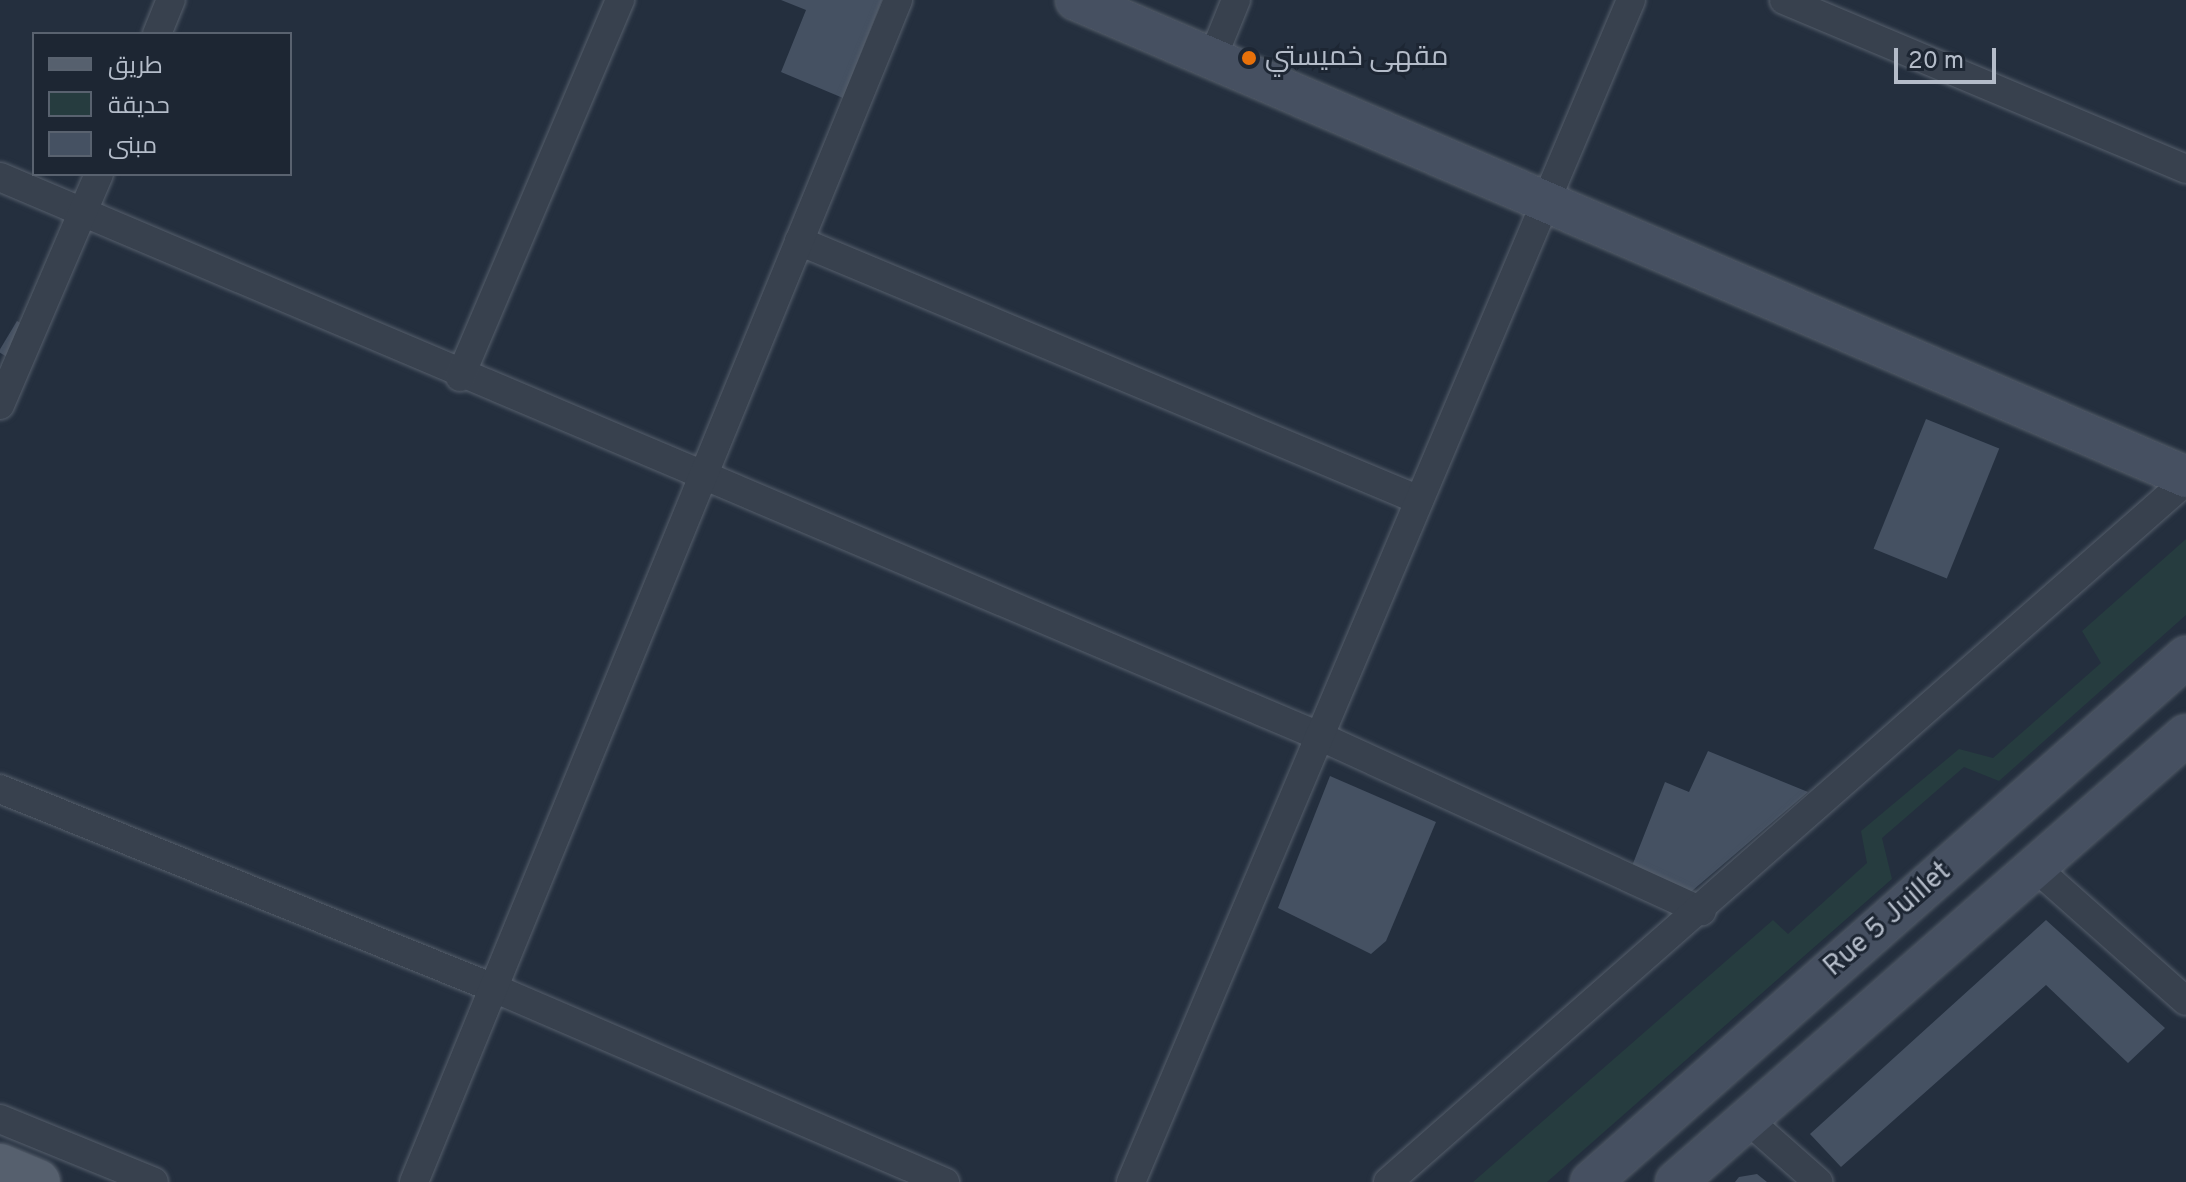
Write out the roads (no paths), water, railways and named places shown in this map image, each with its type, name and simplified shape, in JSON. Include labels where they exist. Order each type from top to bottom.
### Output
[{"type":"main road","points":[[1076,0],[2186,479]]},
{"type":"main road","name":"Rue 5 Juillet","points":[[1591,1182],[2186,657]]},
{"type":"main road","name":"Rue 5 Juillet","points":[[1676,1182],[2186,735]]},
{"type":"main road","points":[[0,1166],[38,1182]]},
{"type":"street","points":[[158,32],[171,0]]},
{"type":"street","points":[[460,377],[620,0]]},
{"type":"street","points":[[414,1182],[496,989],[898,0]]},
{"type":"street","points":[[1212,59],[1236,0]]},
{"type":"street","points":[[1131,1182],[1631,0]]},
{"type":"street","points":[[1784,0],[2186,169]]},
{"type":"street","points":[[0,405],[98,176]]},
{"type":"street","points":[[0,177],[460,377],[1319,736],[1702,911]]},
{"type":"street","points":[[799,241],[1419,500]]},
{"type":"street","points":[[1388,1182],[1702,911],[2186,479]]},
{"type":"street","points":[[0,789],[496,989],[945,1182]]},
{"type":"street","points":[[2036,868],[2186,1001]]},
{"type":"street","points":[[0,1119],[154,1182]]},
{"type":"street","points":[[1748,1120],[1818,1182]]},
{"type":"place","name":"مقهى خميستي","points":[[1249,58]]}]
